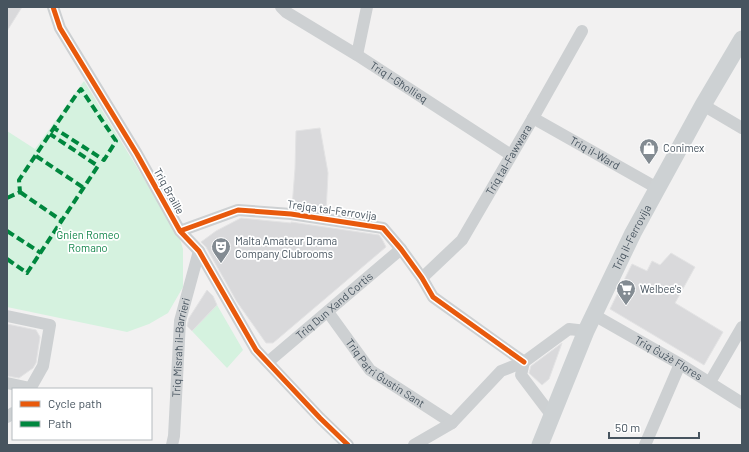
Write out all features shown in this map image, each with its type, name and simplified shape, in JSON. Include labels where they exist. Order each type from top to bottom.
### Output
[{"type":"main road","name":"Triq il-Ferrovija","points":[[540,445],[586,331],[633,233],[703,105],[742,39]]},
{"type":"street","name":"Triq Braille","points":[[53,7],[60,28],[137,154],[180,231],[199,251],[256,350],[320,418],[348,445]]},
{"type":"street","points":[[357,55],[368,7]]},
{"type":"street","name":"Triq l-Għollieq","points":[[283,10],[357,55],[511,155]]},
{"type":"street","name":"Triq tal-Fawwara","points":[[422,278],[462,240],[582,31]]},
{"type":"street","points":[[703,105],[742,128]]},
{"type":"street","name":"Triq il-Ward","points":[[533,118],[657,188]]},
{"type":"street","name":"Trejqa tal-Ferrovija","points":[[180,231],[238,210],[291,214],[383,228],[401,249],[422,278],[433,297],[524,362]]},
{"type":"street","name":"Triq Dun Xand Cortis","points":[[268,362],[401,249]]},
{"type":"street","name":"Triq Misraħ il-Barrieri","points":[[172,445],[174,436],[180,321],[199,251]]},
{"type":"street","name":"Triq Patri Ġustin Sant","points":[[328,312],[370,370],[452,423]]},
{"type":"street","name":"Triq Ġużè Flores","points":[[594,315],[680,364],[742,403]]},
{"type":"street","points":[[7,316],[50,324],[43,366],[31,388]]},
{"type":"street","points":[[710,382],[742,327]]},
{"type":"street","points":[[414,445],[452,423],[501,371],[524,362],[569,329],[586,331]]},
{"type":"street","points":[[524,362],[521,375],[552,416]]},
{"type":"street","points":[[645,445],[680,364]]},
{"type":"street","points":[[7,383],[26,388]]},
{"type":"green space","name":"Ġnien Romeo Romano","points":[[84,81],[179,236],[183,249],[183,287],[168,313],[149,324],[127,332],[7,307],[7,131],[35,149]]},
{"type":"green space","points":[[217,305],[243,350],[227,368],[192,331]]},
{"type":"building","points":[[7,7],[22,7],[7,31]]},
{"type":"building","points":[[320,128],[328,173],[326,212],[292,207],[296,131]]},
{"type":"building","points":[[241,218],[291,222],[379,235],[386,247],[273,343],[266,343],[237,302],[206,247],[201,242],[216,231]]},
{"type":"building","points":[[671,253],[695,267],[675,303],[723,332],[704,365],[610,309],[632,264],[647,271],[652,261],[660,265]]},
{"type":"building","points":[[207,290],[213,296],[217,305],[192,331],[187,326],[189,318]]},
{"type":"building","points":[[7,324],[36,330],[40,337],[36,363],[33,368],[19,378],[7,376]]},
{"type":"building","points":[[562,343],[549,379],[542,385],[529,373],[531,366]]},
{"type":"marked path","points":[[7,198],[20,192],[19,180],[76,95],[81,89],[116,141],[104,160],[54,128]]},
{"type":"marked path","points":[[7,259],[27,273],[98,166],[50,134]]},
{"type":"marked path","points":[[36,156],[84,188]]},
{"type":"marked path","points":[[20,192],[62,221]]},
{"type":"marked path","points":[[7,231],[41,253]]},
{"type":"cycle path","points":[[53,7],[60,28],[137,154],[180,231],[199,251],[256,350],[320,418],[348,445]]},
{"type":"cycle path","points":[[180,231],[238,210],[291,214],[383,228],[401,249],[422,278],[433,297],[524,362]]},
{"type":"place","name":"Conimex","points":[[649,165]]},
{"type":"place","name":"Malta Amateur Drama Company Clubrooms","points":[[221,264]]},
{"type":"place","name":"Welbee's","points":[[626,306]]}]
